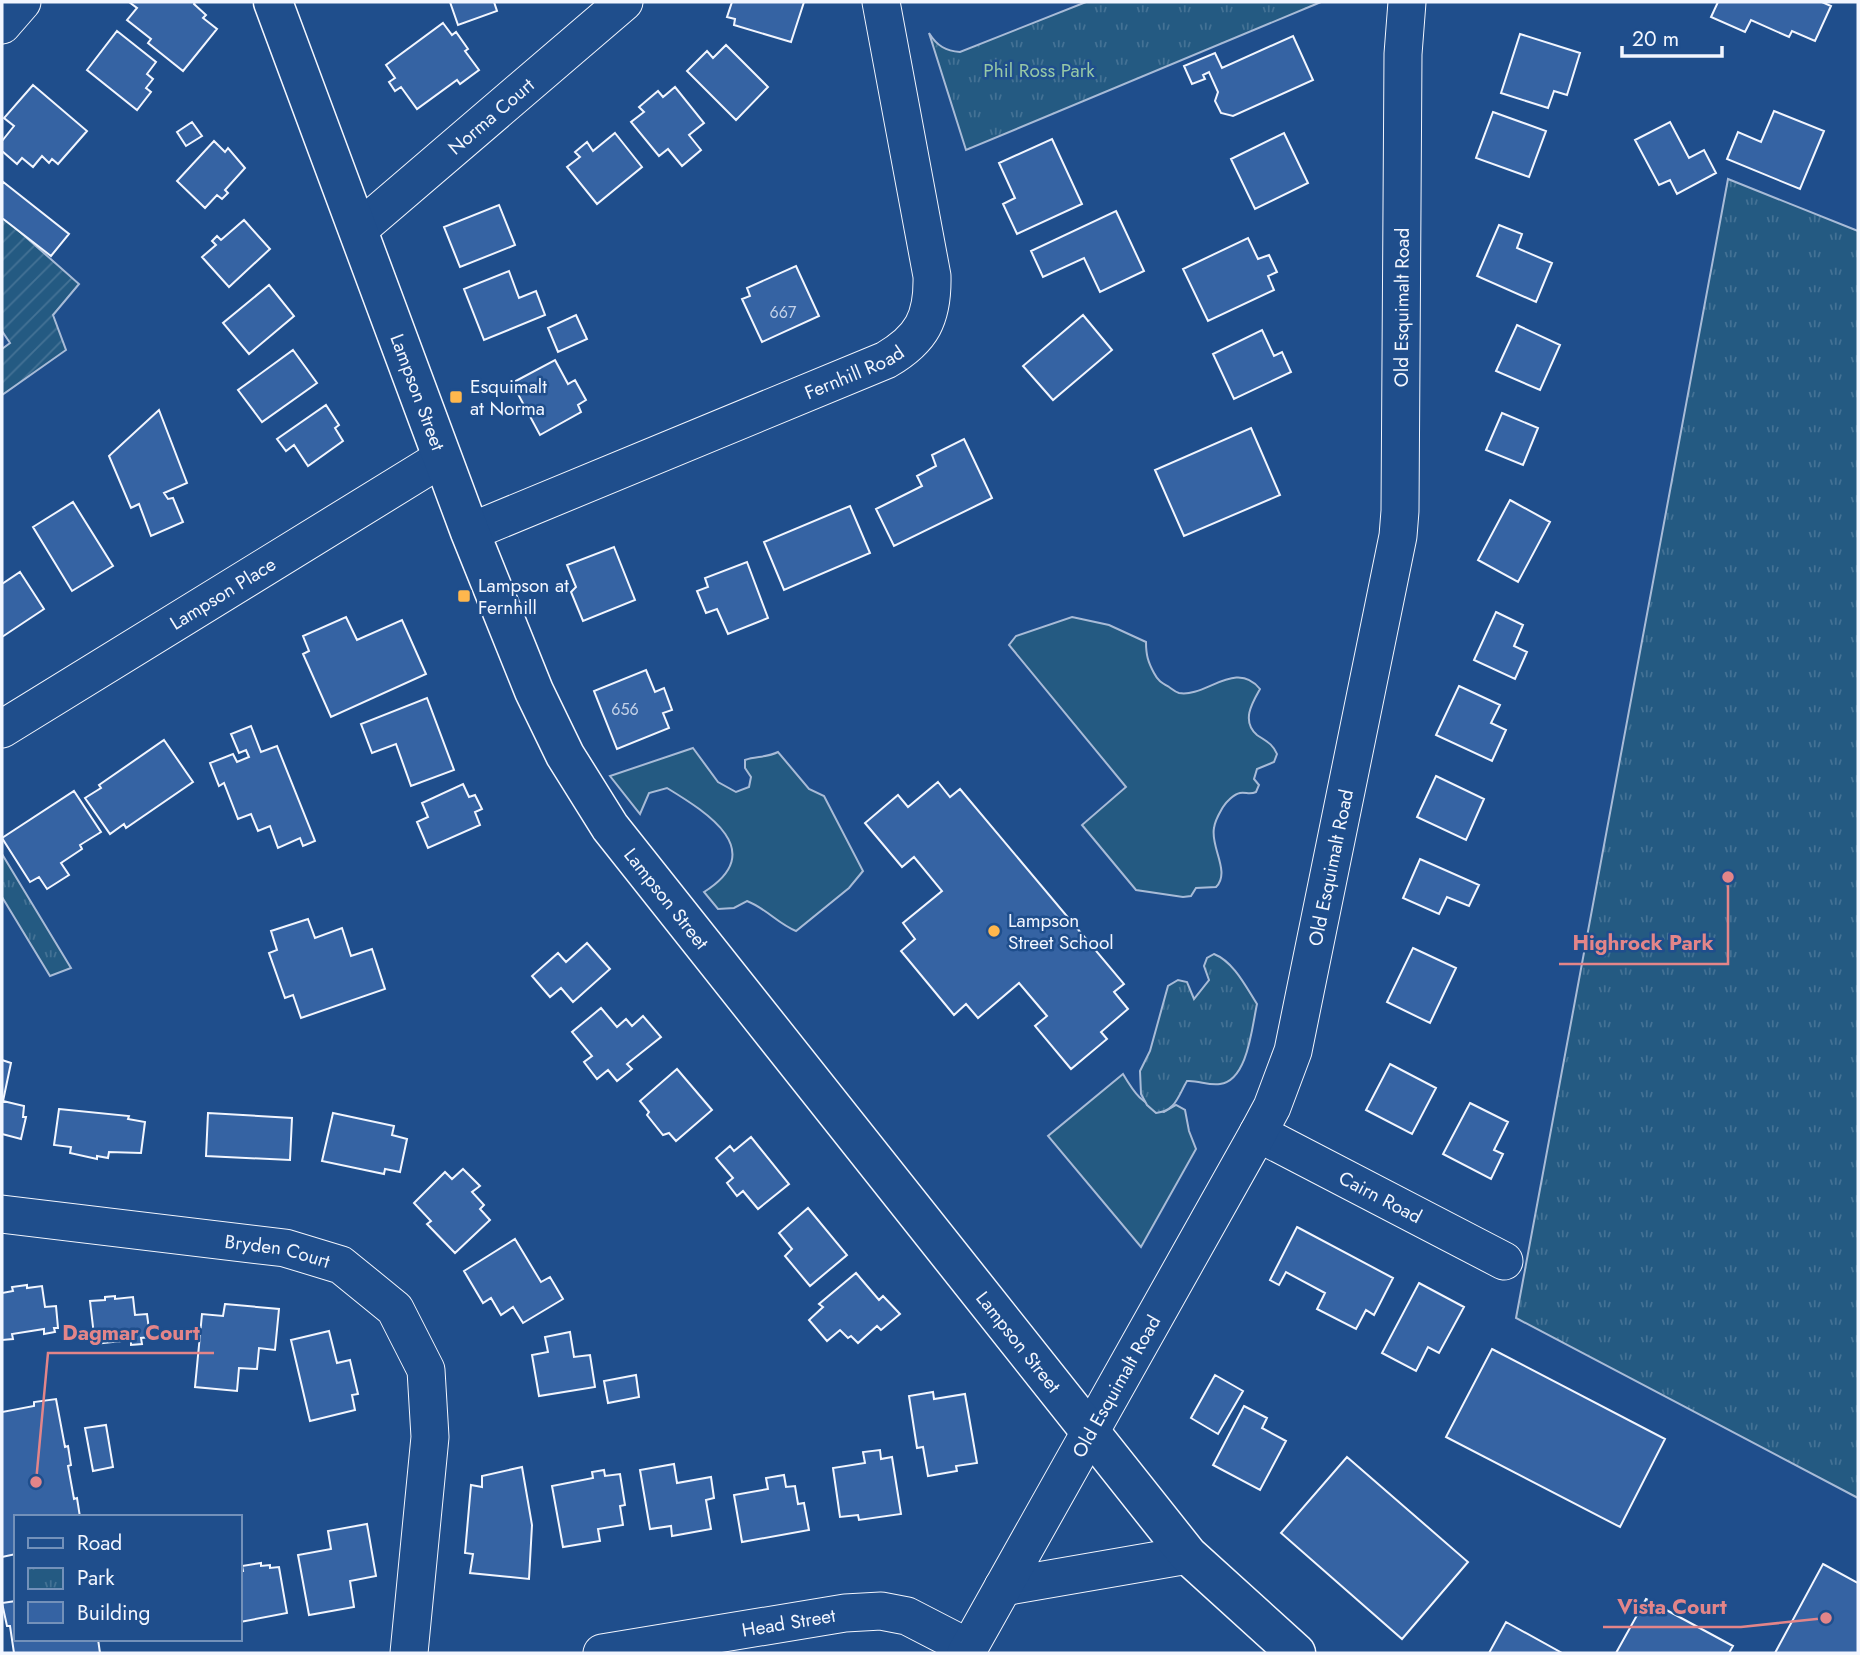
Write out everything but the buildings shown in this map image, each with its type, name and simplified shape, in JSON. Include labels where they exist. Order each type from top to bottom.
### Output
[{"type":"main road","name":"Lampson Street","points":[[273,2],[470,531],[534,691],[565,755],[610,827],[1188,1555],[1296,1653]]},
{"type":"street","points":[[2,25],[22,2]]},
{"type":"street","name":"Norma Court","points":[[358,230],[624,2]]},
{"type":"street","name":"Fernhill Road","points":[[470,531],[886,360],[903,350],[918,335],[928,317],[932,276],[881,2]]},
{"type":"street","name":"Old Esquimalt Road","points":[[967,1650],[1258,1133],[1283,1079],[1300,1023],[1398,536],[1401,498],[1403,54],[1407,2]]},
{"type":"street","name":"Lampson Place","points":[[2,729],[442,458]]},
{"type":"street","name":"Cairn Road","points":[[1258,1133],[1504,1261]]},
{"type":"street","name":"Bryden Court","points":[[2,1214],[285,1248],[341,1265],[395,1309],[426,1370],[430,1437],[408,1653]]},
{"type":"street","points":[[1003,1587],[1188,1555]]},
{"type":"street","name":"Head Street","points":[[602,1653],[845,1613],[881,1611],[907,1616],[967,1650]]},
{"type":"green space","name":"Phil Ross Park","points":[[1086,2],[1321,2],[966,150],[929,33],[942,47],[960,52]]},
{"type":"green space","points":[[1728,179],[1858,231],[1858,1498],[1516,1318]]},
{"type":"green space","points":[[2,216],[79,284],[53,315],[66,350],[2,395],[2,349],[10,343],[2,331]]},
{"type":"green space","points":[[1072,617],[1109,625],[1146,642],[1150,665],[1156,676],[1178,693],[1189,693],[1231,678],[1251,681],[1260,689],[1250,712],[1250,724],[1252,730],[1271,745],[1277,754],[1274,762],[1257,769],[1254,779],[1259,785],[1256,792],[1235,795],[1217,817],[1214,835],[1221,874],[1216,887],[1196,888],[1191,896],[1183,897],[1136,890],[1082,825],[1126,787],[1009,645],[1016,636]]},
{"type":"green space","points":[[693,748],[718,782],[736,792],[749,787],[751,777],[745,768],[745,760],[778,752],[809,789],[824,796],[863,871],[849,888],[796,931],[747,901],[734,908],[718,909],[704,892],[723,877],[731,862],[732,848],[725,834],[699,809],[667,788],[649,793],[640,814],[610,776]]},
{"type":"green space","points":[[2,854],[71,968],[50,976],[2,897]]},
{"type":"green space","points":[[1214,954],[1228,963],[1257,1004],[1243,1063],[1229,1081],[1220,1084],[1187,1081],[1172,1106],[1156,1113],[1147,1105],[1141,1094],[1140,1071],[1150,1051],[1168,986],[1178,980],[1187,982],[1194,999],[1209,980],[1204,966],[1207,958]]},
{"type":"green space","points":[[1123,1074],[1136,1093],[1150,1105],[1164,1112],[1176,1105],[1185,1110],[1196,1149],[1141,1247],[1048,1136]]},
{"type":"place","name":"Esquimalt at Norma","points":[[456,397]]},
{"type":"place","name":"Lampson at Fernhill","points":[[464,596]]},
{"type":"place","name":"Highrock Park","points":[[1728,877]]},
{"type":"place","name":"Lampson Street School","points":[[994,931]]},
{"type":"place","name":"Dagmar Court","points":[[36,1482]]},
{"type":"place","name":"Vista Court","points":[[1826,1618]]}]
